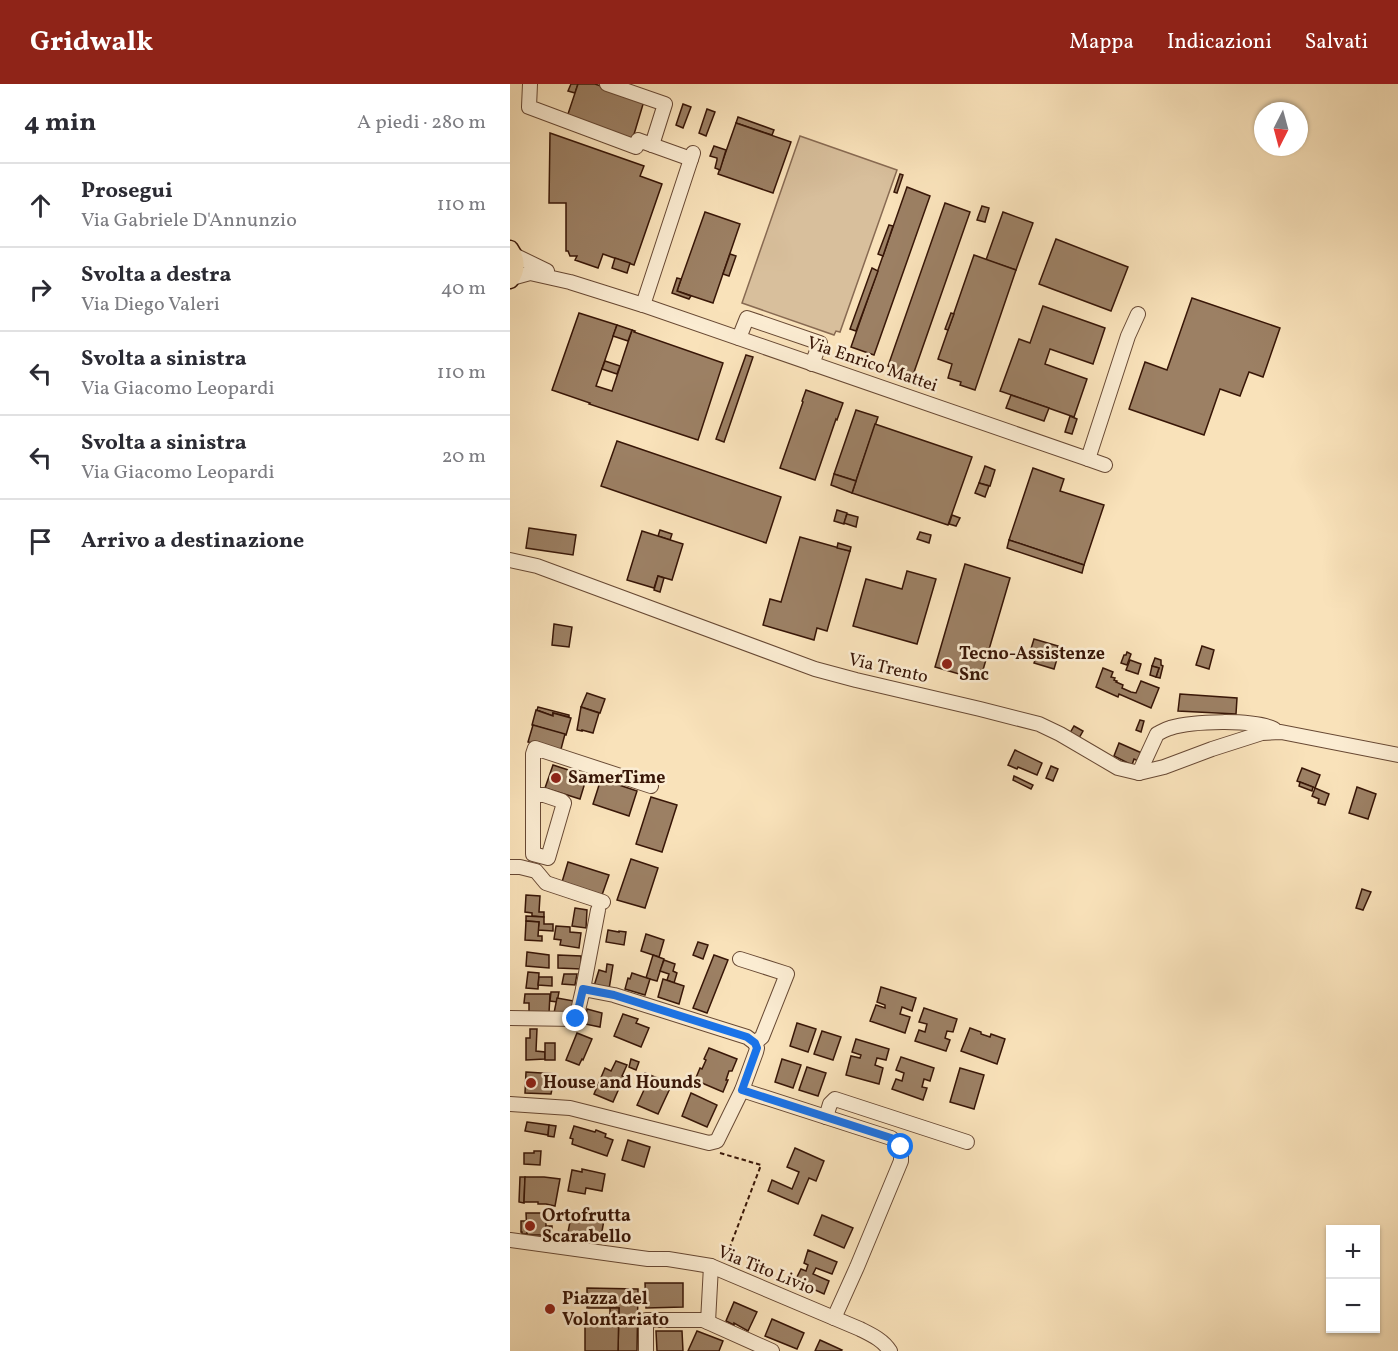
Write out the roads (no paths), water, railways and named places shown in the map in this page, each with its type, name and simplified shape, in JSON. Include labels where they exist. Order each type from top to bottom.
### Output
[{"type":"main road","points":[[511,279],[516,270],[512,252]]},
{"type":"street","points":[[530,84],[529,107],[636,147],[638,140],[692,156],[643,305]]},
{"type":"street","points":[[608,84],[665,104],[652,145]]},
{"type":"street","name":"Via Enrico Mattei","points":[[512,252],[570,282]]},
{"type":"street","name":"Via Enrico Mattei","points":[[511,279],[530,273],[570,282],[643,305],[1105,465]]},
{"type":"street","points":[[1088,459],[1128,336],[1138,314]]},
{"type":"street","points":[[739,338],[747,318],[820,343],[812,364]]},
{"type":"street","name":"Via Trento","points":[[510,560],[537,566],[815,669],[856,681],[1039,724],[1118,768],[1138,773]]},
{"type":"street","points":[[1138,773],[1157,734],[1169,728],[1206,723],[1244,723],[1269,727],[1281,732],[1398,754]]},
{"type":"street","points":[[1138,773],[1164,767],[1262,733],[1281,732]]},
{"type":"street","points":[[533,795],[544,795],[564,803],[548,858],[532,854],[532,754],[535,748],[651,786]]},
{"type":"street","points":[[536,871],[538,856]]},
{"type":"street","points":[[510,867],[536,871],[546,884],[601,906],[576,1019],[510,1018]]},
{"type":"street","points":[[740,958],[787,974],[762,1037],[755,1043]]},
{"type":"street","points":[[510,1104],[570,1108],[709,1143],[717,1141],[742,1090],[756,1052],[755,1043],[747,1037],[614,995],[583,989]]},
{"type":"street","points":[[742,1090],[891,1138],[901,1147],[901,1161],[834,1318]]},
{"type":"street","points":[[826,1117],[830,1104],[837,1100],[967,1142]]},
{"type":"street","name":"Via Tito Livio","points":[[510,1240],[717,1265],[878,1338],[890,1351]]},
{"type":"street","points":[[708,1322],[717,1265]]},
{"type":"street","points":[[646,1351],[646,1320],[708,1322],[772,1351]]},
{"type":"place","name":"Tecno-Assistenze Snc","points":[[947,664]]},
{"type":"place","name":"SamerTime","points":[[556,778]]},
{"type":"place","name":"House and Hounds","points":[[531,1083]]},
{"type":"place","name":"Ortofrutta Scarabello","points":[[530,1226]]},
{"type":"place","name":"Piazza del Volontariato","points":[[550,1309]]}]
